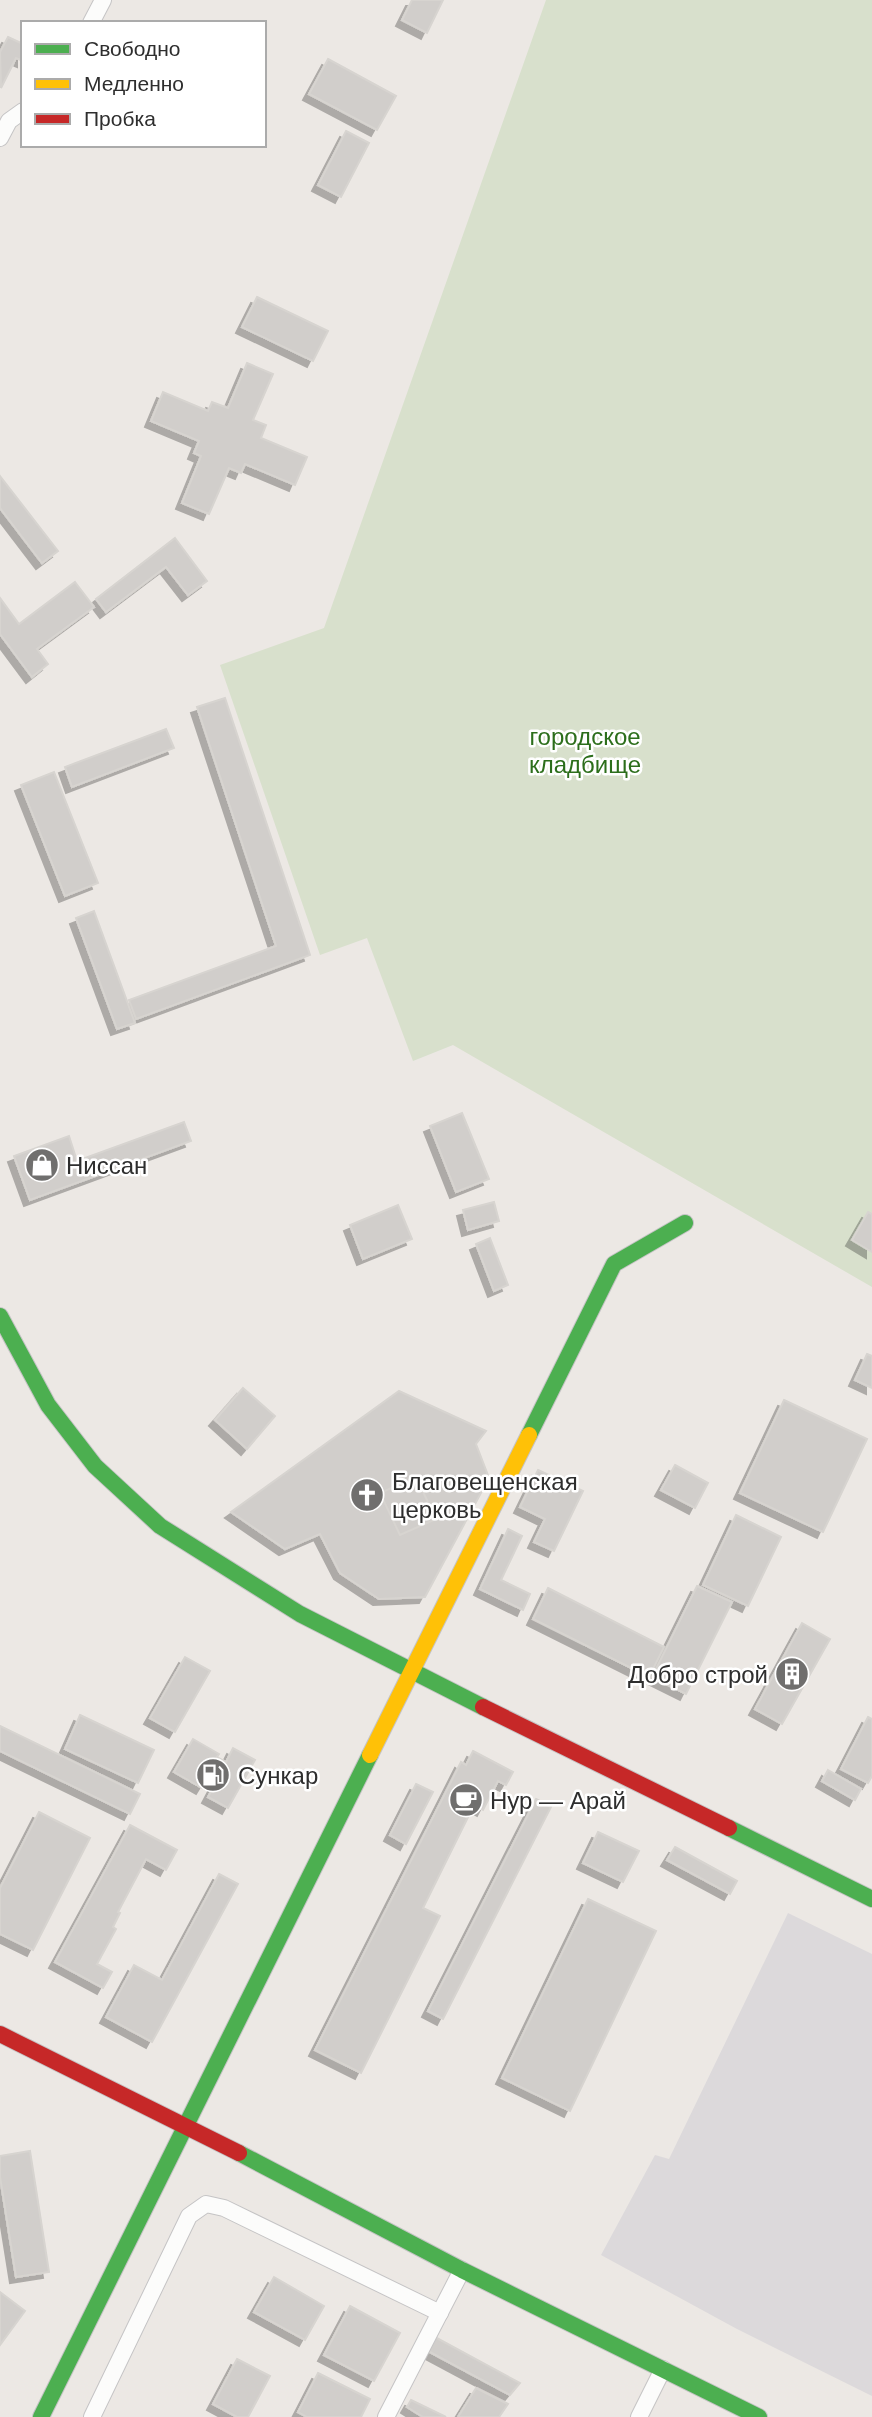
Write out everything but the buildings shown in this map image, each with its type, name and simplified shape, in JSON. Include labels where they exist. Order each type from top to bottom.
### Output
[{"type":"street","points":[[92,21],[103,0]]},
{"type":"street","points":[[0,138],[9,121],[21,112]]},
{"type":"street","points":[[41,2417],[614,1264],[685,1223]]},
{"type":"street","points":[[0,1315],[48,1405],[95,1466],[160,1526],[286,1606],[410,1671],[872,1899]]},
{"type":"street","points":[[0,2034],[186,2125],[462,2270],[759,2417]]},
{"type":"street","points":[[92,2417],[189,2216],[206,2204],[223,2208],[440,2314]]},
{"type":"street","points":[[386,2417],[462,2270]]},
{"type":"street","points":[[639,2417],[663,2370]]},
{"type":"shaded area","points":[[788,1913],[872,1954],[872,2396],[737,2329],[601,2255],[655,2155],[669,2159]]},
{"type":"green space","name":"городское кладбище","points":[[546,0],[872,0],[872,1287],[453,1045],[413,1061],[367,938],[320,955],[220,665],[324,628]]},
{"type":"traffic: fast","points":[[529,1435],[614,1264],[685,1223]]},
{"type":"traffic: fast","points":[[0,1316],[48,1405],[95,1466],[160,1526],[300,1614],[483,1707]]},
{"type":"traffic: fast","points":[[41,2417],[370,1755]]},
{"type":"traffic: fast","points":[[729,1828],[872,1899]]},
{"type":"traffic: fast","points":[[239,2153],[462,2270],[759,2417]]},
{"type":"traffic: slow","points":[[370,1755],[529,1435]]},
{"type":"traffic: jam","points":[[483,1707],[729,1828]]},
{"type":"traffic: jam","points":[[0,2034],[239,2153]]},
{"type":"place","name":"Ниссан","points":[[42,1165]]},
{"type":"place","name":"Благовещенская церковь","points":[[367,1495]]},
{"type":"place","name":"Добро строй","points":[[792,1674]]},
{"type":"place","name":"Сункар","points":[[213,1775]]},
{"type":"place","name":"Нур — Арай","points":[[466,1800]]}]
